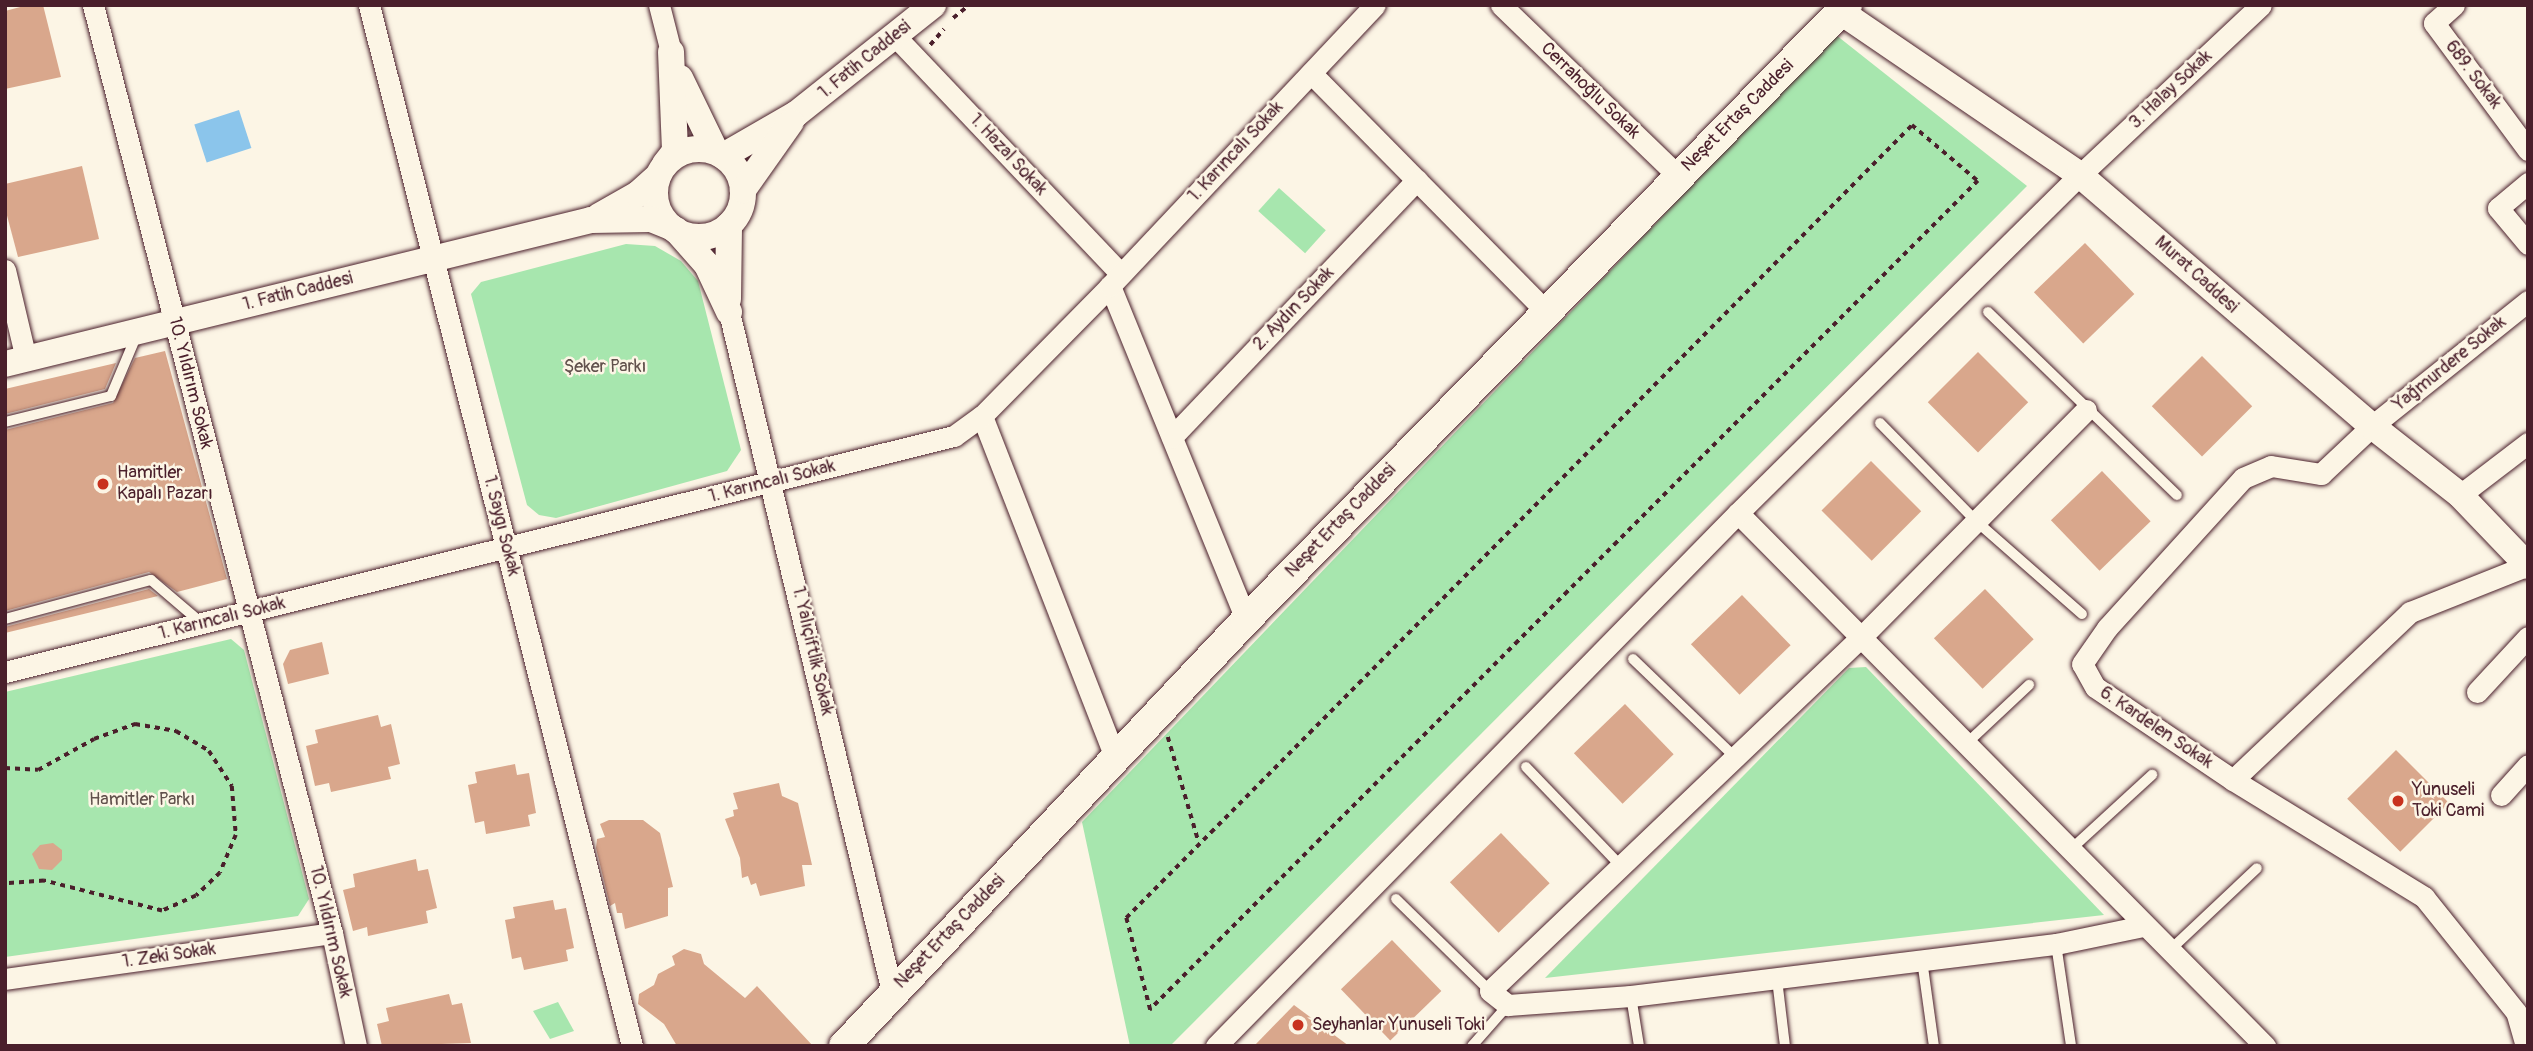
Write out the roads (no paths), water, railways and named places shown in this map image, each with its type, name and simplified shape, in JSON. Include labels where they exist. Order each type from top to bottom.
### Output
[{"type":"main road","name":"Neşet Ertaş Caddesi","points":[[844,1046],[892,992],[1246,620],[1545,310],[1679,177],[1839,8]]},
{"type":"street","name":"10. Yıldırım Sokak","points":[[93,5],[332,933],[356,1046]]},
{"type":"street","name":"1. Saygı Sokak","points":[[369,5],[632,1046]]},
{"type":"street","points":[[659,5],[687,98],[720,154],[735,167],[743,190]]},
{"type":"street","name":"1. Fatih Caddesi","points":[[796,114],[904,22],[933,5]]},
{"type":"street","name":"1. Karıncalı Sokak","points":[[5,672],[954,436],[982,416],[1115,280],[1375,5]]},
{"type":"street","name":"Cerrahoğlu Sokak","points":[[1501,5],[1679,177]]},
{"type":"street","name":"3. Halay Sokak","points":[[1216,1046],[1738,513],[2080,176],[2261,5]]},
{"type":"street","name":"689. Sokak","points":[[2454,5],[2434,23],[2528,150]]},
{"type":"street","name":"Murat Caddesi","points":[[1839,8],[2080,176],[2372,426],[2460,495],[2528,565]]},
{"type":"street","name":"1. Hazal Sokak","points":[[904,22],[917,60],[1115,280]]},
{"type":"street","points":[[671,52],[674,151],[662,170],[656,203],[673,229],[707,265],[729,312]]},
{"type":"street","points":[[1311,73],[1545,310]]},
{"type":"street","points":[[591,220],[629,200],[689,150],[720,154],[796,114]]},
{"type":"street","points":[[591,220],[651,219],[698,237],[729,225],[737,215],[743,190],[796,114]]},
{"type":"street","name":"2. Aydın Sokak","points":[[1171,437],[1417,180]]},
{"type":"street","points":[[2528,183],[2498,208],[2528,244]]},
{"type":"street","name":"1. Fatih Caddesi","points":[[16,361],[591,220]]},
{"type":"street","points":[[729,225],[729,312]]},
{"type":"street","points":[[5,270],[16,361]]},
{"type":"street","points":[[1115,280],[1171,437],[1246,620]]},
{"type":"street","name":"Yağmurdere Sokak","points":[[2372,426],[2528,302]]},
{"type":"street","name":"1. Yalıçiftlik Sokak","points":[[729,312],[892,992]]},
{"type":"street","points":[[2086,410],[1860,638],[1490,991],[1508,1005],[1631,996],[2056,944],[2143,926]]},
{"type":"street","points":[[982,416],[1116,759]]},
{"type":"street","name":"6. Kardelen Sokak","points":[[2372,426],[2321,474],[2271,466],[2243,478],[2087,652],[2082,664],[2095,687],[2233,780],[2424,897],[2522,1006],[2526,1046]]},
{"type":"street","points":[[2460,495],[2528,443]]},
{"type":"street","points":[[1738,513],[2168,952],[2265,1046]]},
{"type":"street","points":[[2233,780],[2410,612],[2528,565]]},
{"type":"street","points":[[2477,692],[2528,637]]},
{"type":"street","points":[[2501,795],[2528,765]]},
{"type":"street","name":"1. Zeki Sokak","points":[[5,978],[332,933]]},
{"type":"lane","points":[[1988,312],[2086,410],[2177,495]]},
{"type":"lane","points":[[5,422],[111,396],[138,331]]},
{"type":"lane","points":[[1880,423],[1976,521],[2082,614]]},
{"type":"lane","points":[[5,619],[151,580],[188,616],[204,623]]},
{"type":"lane","points":[[1633,659],[1735,757]]},
{"type":"lane","points":[[1965,745],[2029,685]]},
{"type":"lane","points":[[1526,767],[1621,866]]},
{"type":"lane","points":[[2069,851],[2152,775]]},
{"type":"lane","points":[[2168,952],[2257,868]]},
{"type":"lane","points":[[1396,899],[1490,991]]},
{"type":"lane","points":[[2056,944],[2071,1046]]},
{"type":"lane","points":[[1922,960],[1934,1046]]},
{"type":"lane","points":[[1777,979],[1786,1046]]},
{"type":"lane","points":[[1631,996],[1639,1046]]},
{"type":"lane","points":[[1472,1046],[1508,1005]]},
{"type":"water","points":[[239,110],[251,148],[207,163],[194,125]]},
{"type":"place","name":"Hamitler Kapalı Pazarı","points":[[103,484]]},
{"type":"place","name":"Yunuseli Toki Cami","points":[[2398,801]]},
{"type":"place","name":"Seyhanlar Yunuseli Toki","points":[[1298,1025]]},
{"type":"park label","name":"Şeker Parkı","points":[[605,367]]},
{"type":"park label","name":"Hamitler Parkı","points":[[142,800]]}]
